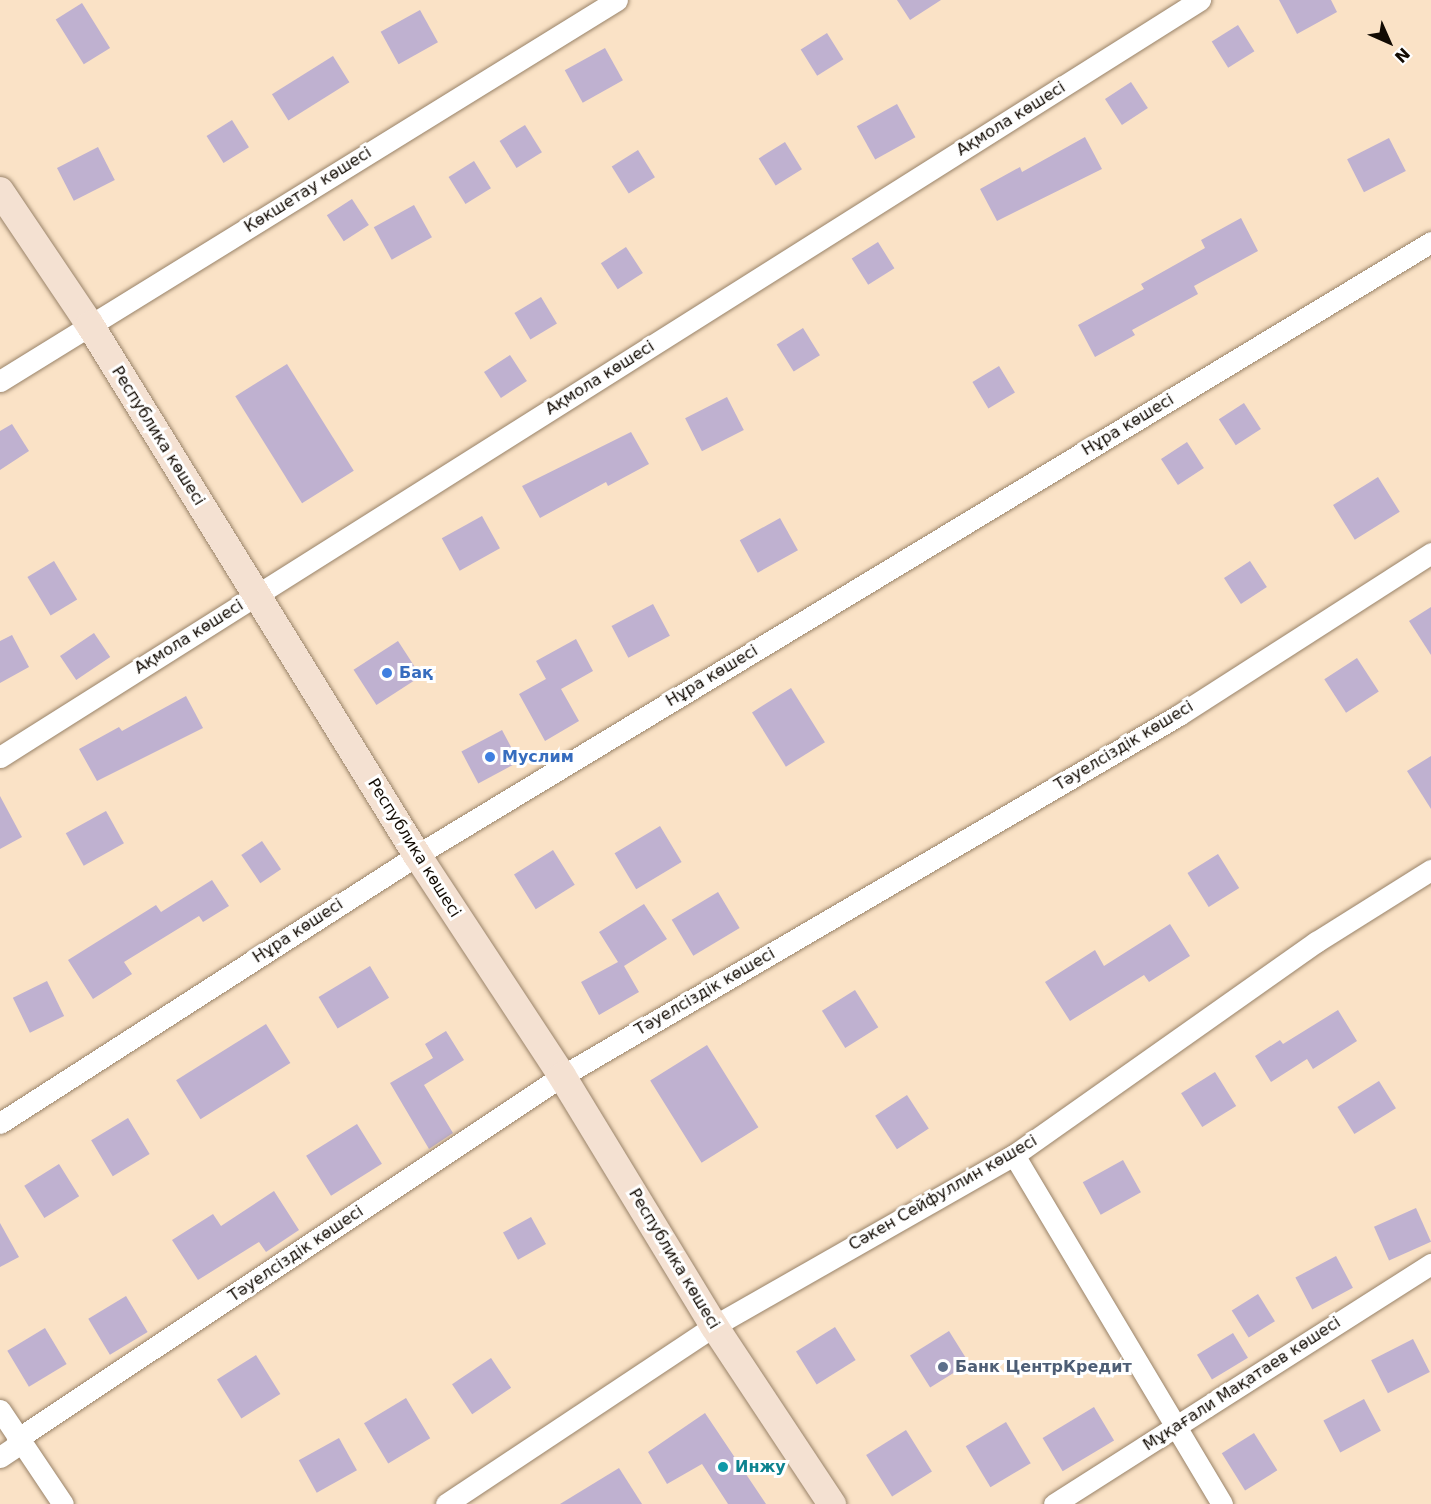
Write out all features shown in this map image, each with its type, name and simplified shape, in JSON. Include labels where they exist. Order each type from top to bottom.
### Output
[{"type":"street","name":"Көкшетау көшесі","points":[[0,381],[617,0]]},
{"type":"street","name":"Ақмола көшесі","points":[[0,757],[1200,0]]},
{"type":"street","name":"Республика көшесі","points":[[0,191],[90,325],[417,855],[562,1076],[714,1326],[832,1504]]},
{"type":"street","name":"Нұра көшесі","points":[[0,1123],[417,855],[1431,242]]},
{"type":"street","name":"Тәуелсіздік көшесі","points":[[0,1457],[18,1445],[17,1439],[562,1076],[1179,715],[1431,553]]},
{"type":"street","name":"Сәкен Сейфуллин көшесі","points":[[446,1504],[714,1326],[1014,1155],[1316,942],[1431,870]]},
{"type":"street","points":[[1014,1155],[1173,1428],[1222,1504]]},
{"type":"street","name":"Мұқағали Мақатаев көшесі","points":[[1054,1504],[1431,1263]]},
{"type":"street","points":[[0,1410],[17,1439],[63,1504]]},
{"type":"building","points":[[897,0],[941,0],[910,20]]},
{"type":"building","points":[[1279,0],[1331,0],[1337,12],[1297,34]]},
{"type":"building","points":[[82,3],[110,48],[84,64],[56,19]]},
{"type":"building","points":[[420,10],[438,42],[399,64],[381,32]]},
{"type":"building","points":[[1238,25],[1254,51],[1228,68],[1212,41]]},
{"type":"building","points":[[827,33],[843,59],[817,76],[801,49]]},
{"type":"building","points":[[605,48],[623,80],[583,103],[565,70]]},
{"type":"building","points":[[333,56],[349,82],[288,120],[272,94]]},
{"type":"building","points":[[1131,82],[1148,108],[1122,125],[1105,99]]},
{"type":"building","points":[[897,104],[915,137],[875,160],[857,126]]},
{"type":"building","points":[[232,120],[249,147],[224,163],[207,136]]},
{"type":"building","points":[[525,125],[542,152],[517,168],[500,141]]},
{"type":"building","points":[[1085,137],[1102,169],[997,221],[980,189],[1020,167],[1022,172]]},
{"type":"building","points":[[1389,138],[1406,171],[1364,192],[1347,159]]},
{"type":"building","points":[[785,142],[802,169],[776,186],[759,158]]},
{"type":"building","points":[[98,147],[115,180],[74,201],[57,168]]},
{"type":"building","points":[[638,150],[655,177],[629,194],[612,166]]},
{"type":"building","points":[[474,161],[491,188],[466,204],[449,177]]},
{"type":"building","points":[[352,199],[369,225],[344,241],[327,215]]},
{"type":"building","points":[[414,205],[432,237],[392,260],[374,227]]},
{"type":"building","points":[[1241,218],[1258,251],[1194,286],[1198,294],[1132,330],[1135,335],[1095,357],[1078,325],[1144,289],[1141,284],[1205,248],[1201,240]]},
{"type":"building","points":[[878,242],[894,268],[868,285],[852,258]]},
{"type":"building","points":[[626,247],[643,273],[618,289],[601,263]]},
{"type":"building","points":[[541,297],[557,324],[530,340],[514,313]]},
{"type":"building","points":[[803,328],[820,355],[794,372],[777,344]]},
{"type":"building","points":[[510,355],[527,381],[501,398],[484,372]]},
{"type":"building","points":[[287,364],[354,471],[302,503],[235,396]]},
{"type":"building","points":[[999,366],[1015,393],[988,409],[972,382]]},
{"type":"building","points":[[727,397],[744,430],[702,451],[685,418]]},
{"type":"building","points":[[1244,403],[1261,429],[1236,445],[1219,419]]},
{"type":"building","points":[[12,424],[29,451],[0,470],[0,431]]},
{"type":"building","points":[[631,432],[649,464],[608,486],[606,482],[540,518],[522,486]]},
{"type":"building","points":[[1187,442],[1204,468],[1178,485],[1161,459]]},
{"type":"building","points":[[1378,477],[1400,512],[1355,540],[1333,505]]},
{"type":"building","points":[[482,516],[500,548],[460,571],[442,538]]},
{"type":"building","points":[[780,518],[798,550],[758,573],[740,540]]},
{"type":"building","points":[[54,561],[77,600],[51,616],[27,577]]},
{"type":"building","points":[[1250,561],[1267,587],[1241,604],[1224,578]]},
{"type":"building","points":[[653,604],[670,636],[628,658],[612,626]]},
{"type":"building","points":[[1431,607],[1431,655],[1409,621]]},
{"type":"building","points":[[94,633],[110,657],[76,680],[60,656]]},
{"type":"building","points":[[12,635],[29,667],[0,683],[0,641]]},
{"type":"building","points":[[576,639],[593,671],[561,689],[579,721],[545,741],[519,694],[546,679],[536,661]]},
{"type":"building","name":"Бақ","points":[[398,641],[421,676],[376,705],[354,670]]},
{"type":"building","points":[[1357,658],[1379,692],[1346,713],[1324,679]]},
{"type":"building","points":[[791,688],[825,742],[786,767],[752,712]]},
{"type":"building","points":[[186,696],[203,728],[97,781],[79,749],[119,727],[122,731]]},
{"type":"building","name":"Муслим","points":[[502,730],[519,762],[478,783],[461,752]]},
{"type":"building","points":[[1431,756],[1431,809],[1407,771]]},
{"type":"building","points":[[0,796],[22,837],[0,849]]},
{"type":"building","points":[[106,811],[124,843],[84,866],[66,833]]},
{"type":"building","points":[[660,826],[682,862],[636,889],[615,853]]},
{"type":"building","points":[[262,841],[281,869],[260,883],[241,855]]},
{"type":"building","points":[[553,850],[575,885],[536,909],[514,874]]},
{"type":"building","points":[[1218,854],[1239,888],[1209,907],[1187,873]]},
{"type":"building","points":[[212,880],[229,906],[203,922],[199,916],[124,962],[132,974],[93,999],[68,960],[156,905],[161,912]]},
{"type":"building","points":[[718,892],[740,928],[693,956],[672,920]]},
{"type":"building","points":[[644,904],[667,939],[624,966],[639,992],[599,1015],[581,982],[618,962],[599,932]]},
{"type":"building","points":[[1170,924],[1190,956],[1149,982],[1144,975],[1070,1021],[1045,982],[1095,950],[1104,966]]},
{"type":"building","points":[[370,966],[389,998],[338,1029],[319,997]]},
{"type":"building","points":[[47,981],[64,1016],[30,1033],[13,998]]},
{"type":"building","points":[[855,990],[878,1027],[845,1048],[822,1011]]},
{"type":"building","points":[[1338,1010],[1357,1041],[1313,1069],[1307,1059],[1271,1082],[1255,1056],[1280,1040],[1283,1044]]},
{"type":"building","points":[[266,1024],[290,1063],[200,1119],[176,1080]]},
{"type":"building","points":[[446,1031],[464,1060],[424,1085],[453,1133],[429,1149],[390,1083],[433,1058],[425,1044]]},
{"type":"building","points":[[707,1045],[758,1127],[702,1163],[650,1081]]},
{"type":"building","points":[[1215,1072],[1236,1106],[1202,1127],[1181,1093]]},
{"type":"building","points":[[1379,1081],[1396,1108],[1354,1134],[1337,1107]]},
{"type":"building","points":[[907,1095],[929,1129],[897,1149],[875,1116]]},
{"type":"building","points":[[128,1118],[150,1154],[113,1176],[91,1140]]},
{"type":"building","points":[[357,1124],[382,1164],[331,1196],[306,1156]]},
{"type":"building","points":[[1123,1160],[1141,1192],[1101,1215],[1083,1182]]},
{"type":"building","points":[[59,1164],[79,1196],[44,1218],[24,1186]]},
{"type":"building","points":[[274,1191],[299,1230],[266,1252],[259,1242],[198,1280],[172,1240],[213,1214],[221,1226]]},
{"type":"building","points":[[1416,1208],[1431,1242],[1389,1261],[1374,1227]]},
{"type":"building","points":[[531,1217],[546,1244],[518,1260],[503,1233]]},
{"type":"building","points":[[0,1223],[19,1257],[0,1267]]},
{"type":"building","points":[[1336,1256],[1353,1288],[1312,1309],[1295,1278]]},
{"type":"building","points":[[1258,1294],[1275,1321],[1249,1338],[1232,1310]]},
{"type":"building","points":[[126,1296],[148,1332],[110,1355],[88,1319]]},
{"type":"building","points":[[835,1327],[856,1360],[817,1384],[796,1351]]},
{"type":"building","points":[[45,1328],[67,1364],[29,1387],[7,1351]]},
{"type":"building","points":[[949,1331],[969,1363],[930,1388],[910,1355]]},
{"type":"building","points":[[1233,1333],[1248,1358],[1212,1379],[1197,1355]]},
{"type":"building","points":[[1413,1339],[1430,1372],[1388,1393],[1371,1360]]},
{"type":"building","points":[[256,1355],[280,1394],[241,1418],[217,1379]]},
{"type":"building","points":[[491,1358],[511,1388],[472,1414],[452,1384]]},
{"type":"building","points":[[406,1398],[430,1438],[388,1464],[364,1423]]},
{"type":"building","points":[[1364,1399],[1381,1431],[1340,1452],[1323,1421]]},
{"type":"building","points":[[1094,1407],[1114,1440],[1063,1471],[1043,1438]]},
{"type":"building","name":"Инжу","points":[[705,1413],[766,1504],[728,1504],[702,1464],[667,1484],[648,1452]]},
{"type":"building","points":[[1006,1422],[1031,1463],[990,1487],[966,1446]]},
{"type":"building","points":[[906,1430],[932,1472],[892,1496],[866,1455]]},
{"type":"building","points":[[1254,1433],[1277,1470],[1245,1490],[1222,1453]]},
{"type":"building","points":[[339,1438],[357,1470],[317,1493],[299,1460]]},
{"type":"building","points":[[619,1468],[642,1504],[560,1504]]},
{"type":"place","name":"Бақ","points":[[387,673]]},
{"type":"place","name":"Муслим","points":[[490,757]]},
{"type":"place","name":"Банк ЦентрКредит","points":[[943,1367]]},
{"type":"place","name":"Инжу","points":[[723,1467]]}]
